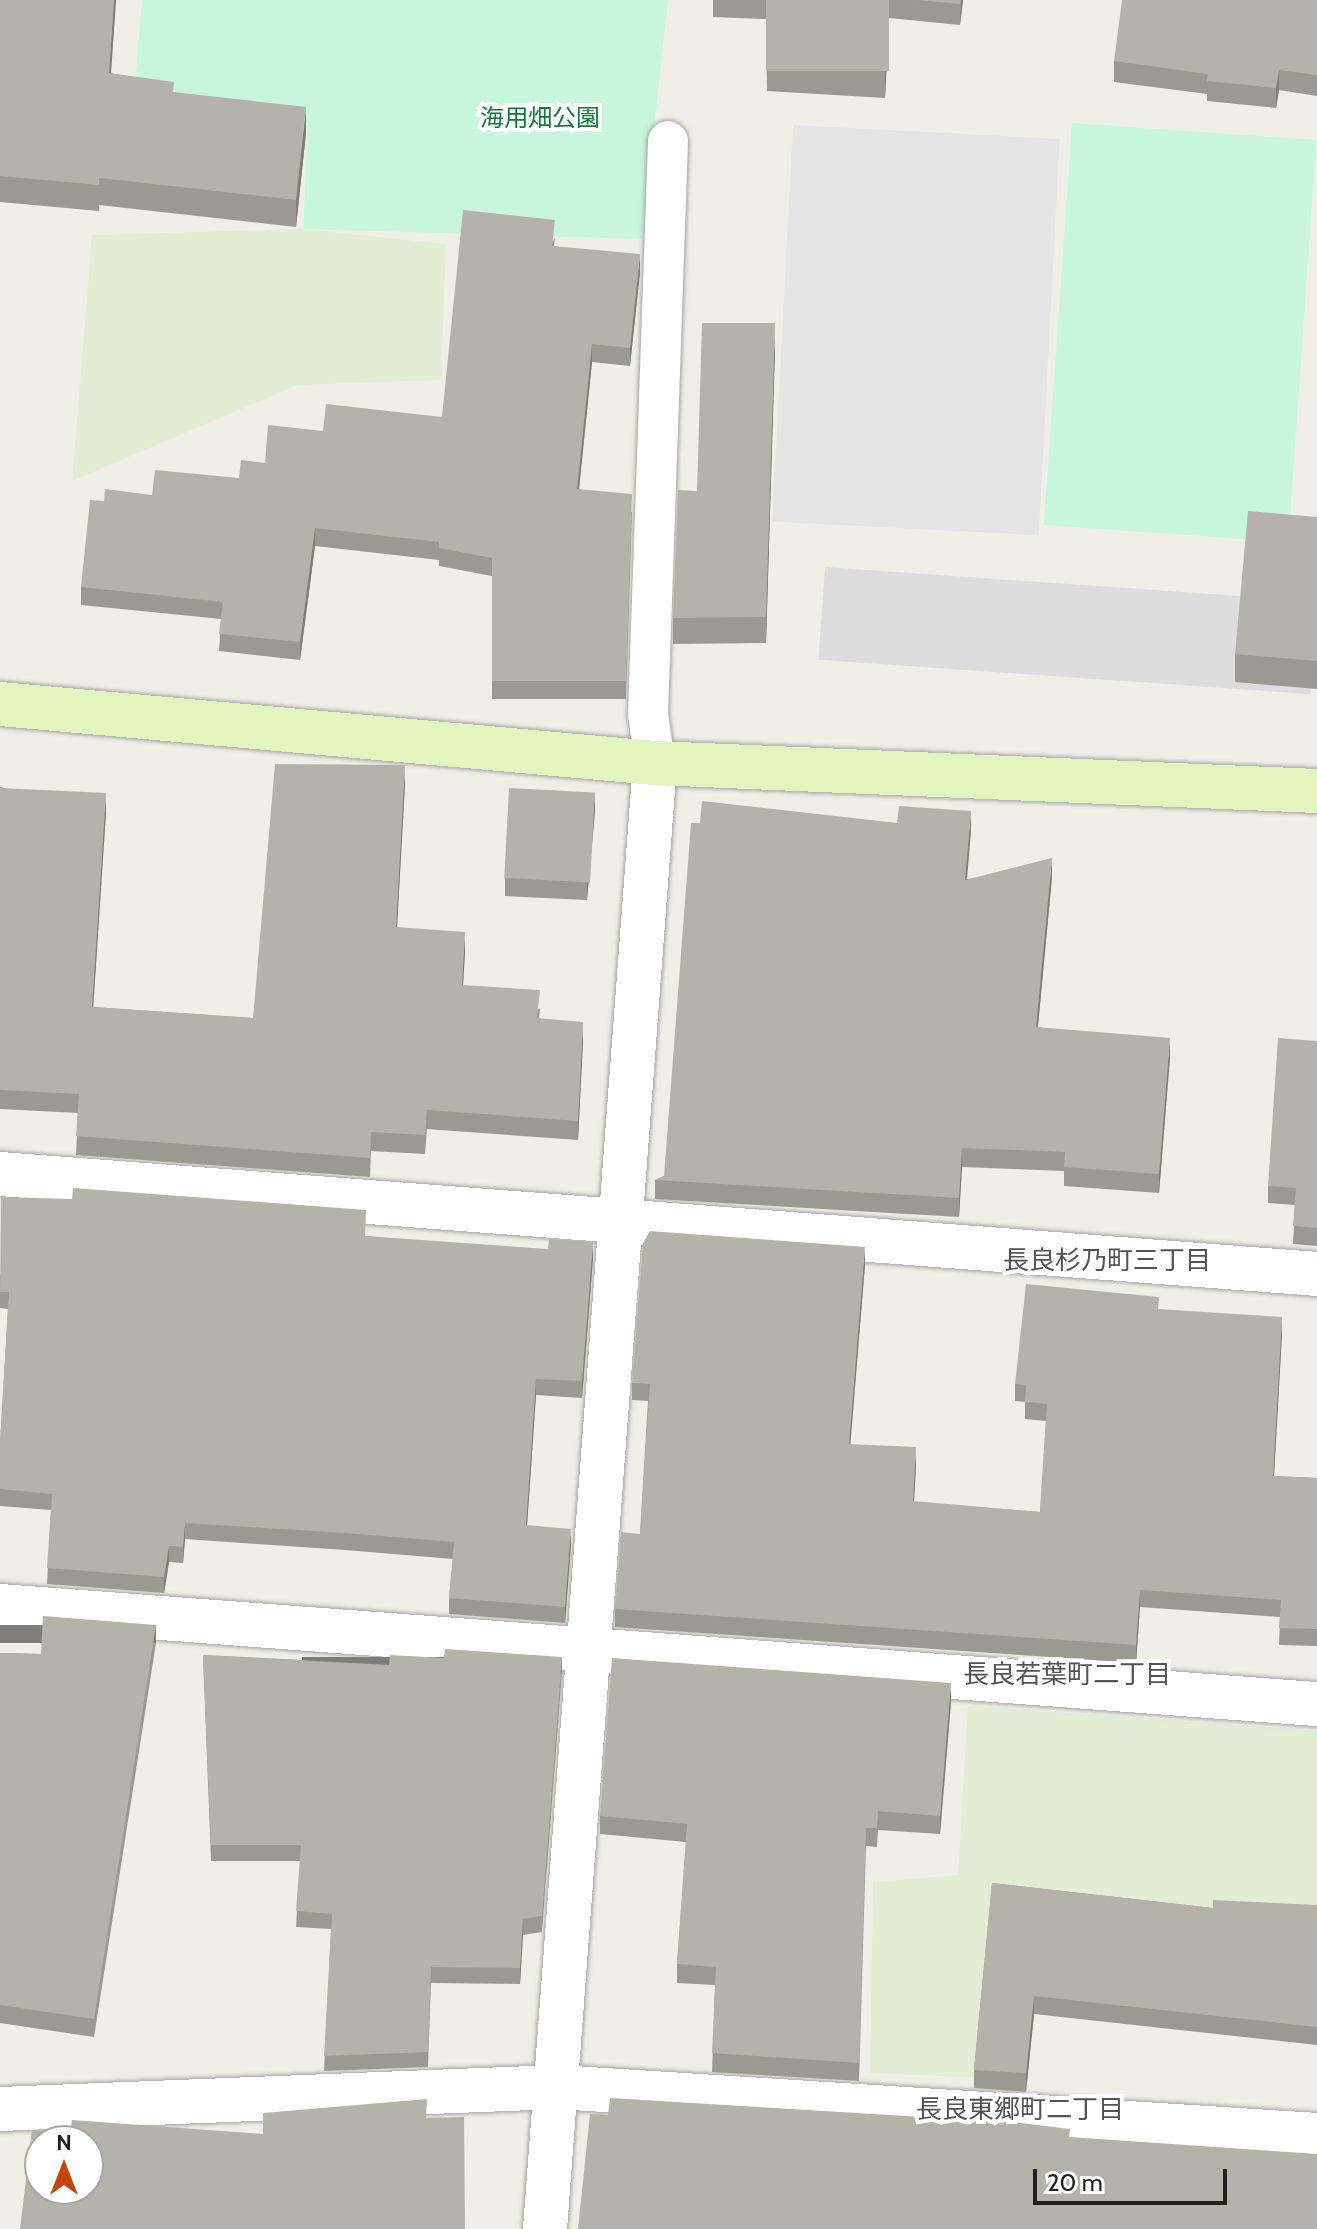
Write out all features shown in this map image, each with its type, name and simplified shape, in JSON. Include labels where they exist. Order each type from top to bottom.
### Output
[{"type":"street","points":[[0,704],[655,763],[1317,791]]},
{"type":"street","points":[[545,2229],[655,763]]},
{"type":"street","points":[[0,1174],[1317,1274]]},
{"type":"street","points":[[0,1606],[1317,1704]]},
{"type":"street","points":[[0,2109],[557,2087],[1317,2135]]},
{"type":"lane","points":[[655,763],[648,714],[668,141]]},
{"type":"shaded area","points":[[793,125],[1060,139],[1039,535],[772,521]]},
{"type":"shaded area","points":[[825,567],[1317,601],[1310,694],[819,660]]},
{"type":"green space","name":"海用畑公園","points":[[142,0],[668,0],[642,239],[303,229],[308,123],[134,97]]},
{"type":"green space","points":[[1072,123],[1316,140],[1288,542],[1044,525]]},
{"type":"green space","points":[[303,229],[446,244],[441,380],[298,385],[72,481],[92,235]]},
{"type":"green space","points":[[968,1706],[1317,1731],[1317,1916],[1006,1892],[987,2078],[870,2073],[873,1882],[958,1875]]},
{"type":"building","points":[[0,0],[114,0],[109,73],[174,82],[173,92],[306,107],[296,200],[99,178],[99,185],[0,176]]},
{"type":"building","points":[[766,0],[889,0],[889,71],[766,71]]},
{"type":"building","points":[[917,0],[961,0],[960,4]]},
{"type":"building","points":[[1122,0],[1317,0],[1317,75],[1279,70],[1276,88],[1207,81],[1208,74],[1114,61]]},
{"type":"building","points":[[463,210],[555,220],[552,246],[640,254],[630,348],[592,344],[577,489],[632,494],[626,681],[492,681],[492,558],[439,548],[439,542],[315,528],[300,642],[219,634],[223,602],[81,587],[90,500],[104,501],[105,489],[152,495],[155,470],[239,478],[241,460],[265,463],[268,425],[323,431],[326,404],[442,417]]},
{"type":"building","points":[[702,323],[775,323],[766,617],[673,618],[678,490],[697,491]]},
{"type":"building","points":[[1248,511],[1317,517],[1317,661],[1235,654]]},
{"type":"building","points":[[275,764],[405,765],[396,927],[465,932],[462,985],[540,990],[537,1018],[583,1022],[578,1121],[427,1110],[425,1135],[371,1132],[370,1158],[76,1136],[79,1094],[0,1090],[0,788],[106,793],[92,1007],[253,1018]]},
{"type":"building","points":[[509,788],[595,793],[590,882],[504,878]]},
{"type":"building","points":[[702,801],[897,823],[899,806],[971,811],[965,880],[1052,858],[1036,1027],[1170,1038],[1159,1174],[1064,1167],[1065,1152],[962,1148],[959,1198],[655,1180],[664,1176],[691,823],[700,823]]},
{"type":"building","points":[[1278,1038],[1317,1041],[1317,1228],[1293,1226],[1296,1188],[1268,1186]]},
{"type":"building","points":[[73,1188],[366,1210],[365,1236],[548,1249],[549,1239],[593,1242],[582,1381],[536,1379],[526,1525],[571,1529],[565,1607],[449,1598],[454,1542],[345,1533],[185,1523],[183,1547],[169,1546],[164,1577],[47,1568],[52,1494],[0,1489],[9,1292],[0,1292],[1,1197],[72,1199]]},
{"type":"building","points":[[650,1231],[865,1247],[849,1444],[916,1447],[913,1501],[1040,1512],[1047,1404],[1025,1402],[1026,1385],[1015,1384],[1026,1284],[1159,1297],[1158,1309],[1282,1317],[1273,1476],[1317,1478],[1317,1629],[1279,1628],[1281,1600],[1140,1590],[1136,1645],[615,1609],[621,1532],[640,1534],[650,1384],[632,1383],[643,1243]]},
{"type":"building","points":[[43,1616],[156,1625],[94,2019],[0,2005],[0,1653],[41,1654]]},
{"type":"building","points":[[445,1649],[562,1657],[542,1916],[523,1919],[520,1968],[431,1967],[428,2052],[324,2056],[332,1914],[296,1911],[301,1845],[211,1845],[203,1655],[389,1665],[390,1655],[444,1658]]},
{"type":"building","points":[[612,1658],[951,1683],[940,1816],[878,1811],[877,1828],[866,1828],[859,2063],[712,2053],[716,1967],[677,1964],[687,1824],[600,1816]]},
{"type":"building","points":[[992,1883],[1213,1908],[1213,1900],[1317,1905],[1317,2027],[1034,1996],[1026,2073],[974,2070]]},
{"type":"building","points":[[610,2098],[1021,2123],[1070,2129],[1069,2137],[1317,2154],[1317,2229],[578,2229],[590,2114],[608,2115]]},
{"type":"building","points":[[427,2099],[426,2118],[464,2117],[465,2229],[20,2229],[24,2196],[24,2205],[104,2205],[104,2125],[71,2125],[72,2120],[263,2134],[263,2113]]},
{"type":"district","name":"長良杉乃町三丁目","points":[[1107,1261]]},
{"type":"district","name":"長良若葉町二丁目","points":[[1067,1675]]},
{"type":"district","name":"長良東郷町二丁目","points":[[1020,2110]]}]
